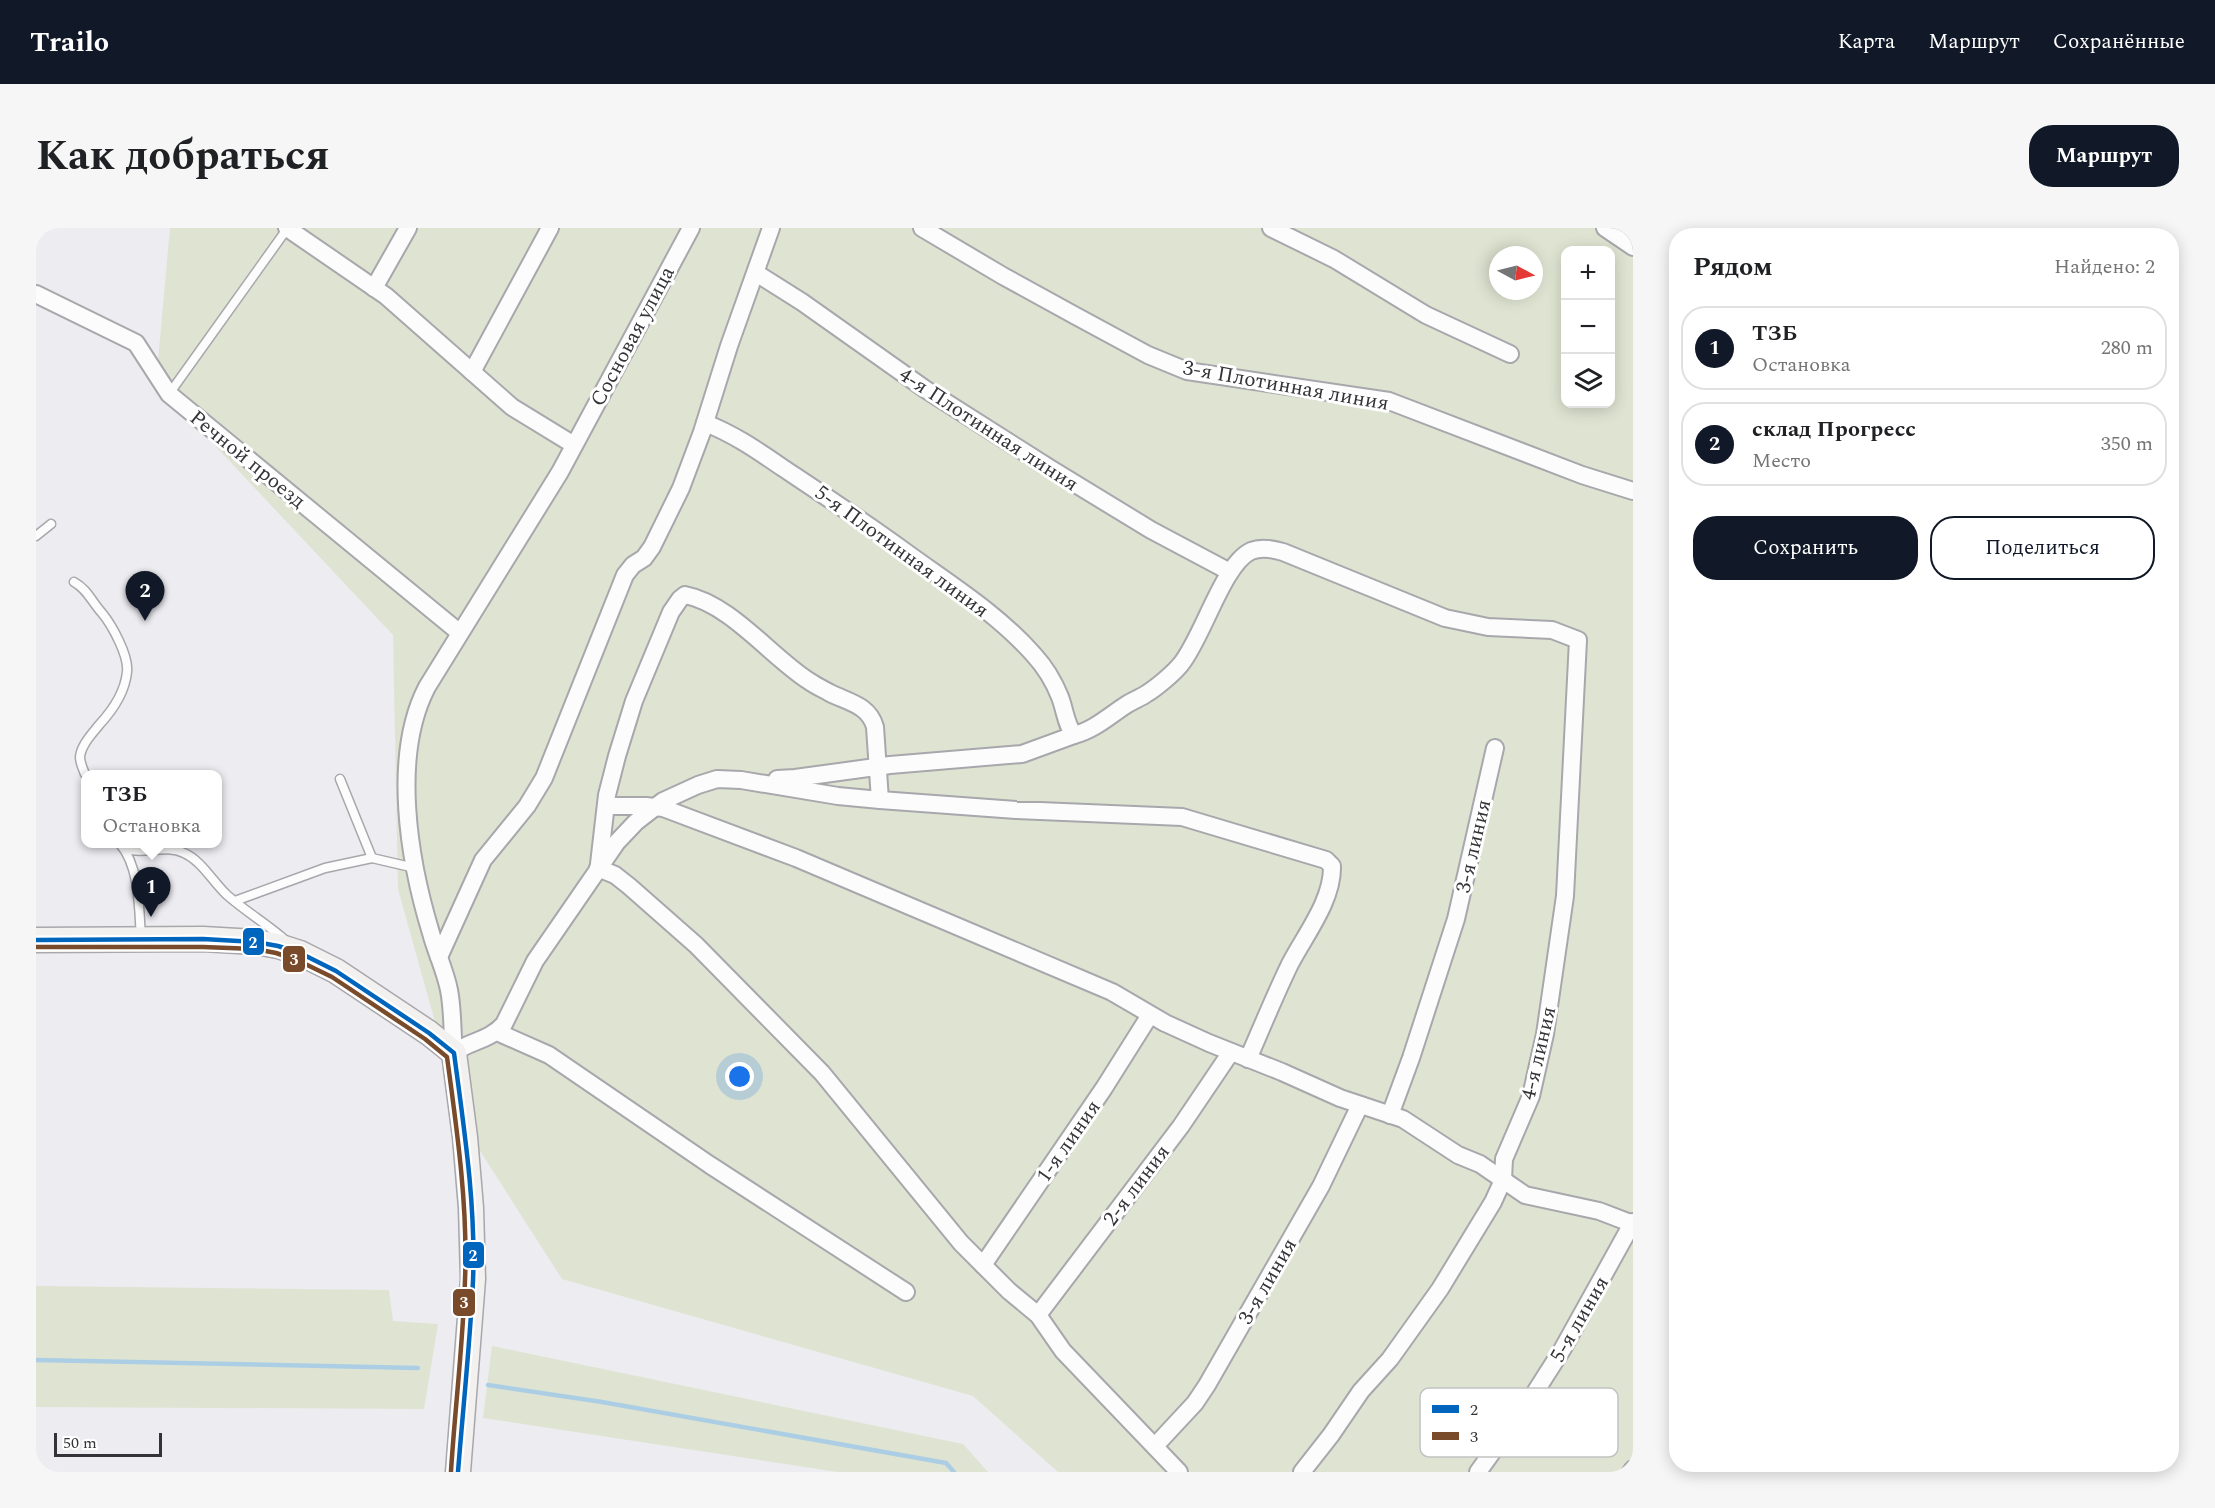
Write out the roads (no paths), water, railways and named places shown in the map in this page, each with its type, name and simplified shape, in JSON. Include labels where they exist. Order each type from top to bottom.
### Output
[{"type":"main road","points":[[36,940],[141,939],[256,942],[300,953],[336,971],[429,1033],[454,1053],[465,1137],[473,1279],[458,1472]]},
{"type":"street","points":[[287,228],[386,296],[512,407],[574,445]]},
{"type":"street","points":[[374,288],[408,228]]},
{"type":"street","points":[[472,372],[550,228]]},
{"type":"street","name":"Сосновая улица","points":[[454,1053],[449,993],[430,933],[415,868],[408,797],[408,754],[411,731],[420,702],[560,472],[691,228]]},
{"type":"street","points":[[439,957],[483,860],[527,806],[544,778],[625,575],[633,565],[644,558],[660,535],[681,488],[705,423],[732,337],[771,228]]},
{"type":"street","name":"3-я Плотинная линия","points":[[922,228],[1148,355],[1187,371],[1389,401],[1582,475],[1633,491]]},
{"type":"street","points":[[1271,228],[1334,259],[1426,315],[1510,354]]},
{"type":"street","points":[[1605,228],[1633,247]]},
{"type":"street","name":"4-я Плотинная линия","points":[[756,273],[802,302],[925,389],[1051,470],[1151,530],[1230,572]]},
{"type":"street","name":"Речной проезд","points":[[36,294],[136,343],[169,394],[460,633]]},
{"type":"street","name":"5-я Плотинная линия","points":[[705,423],[727,431],[752,446],[838,503],[986,610],[1011,631],[1035,656],[1053,681],[1069,729],[1074,735]]},
{"type":"street","name":"4-я линия","points":[[1230,572],[1240,558],[1252,550],[1272,549],[1445,618],[1488,627],[1552,630],[1578,640],[1564,896],[1559,946],[1531,1095],[1504,1159],[1503,1180],[1493,1202],[1440,1289],[1390,1359],[1361,1391],[1332,1435],[1302,1472]]},
{"type":"street","points":[[454,1053],[463,1046],[474,1044],[497,1032],[504,1024],[535,961],[616,842],[655,807],[698,785],[717,779],[795,778],[879,766],[1022,754],[1074,735],[1097,725],[1146,694],[1181,665],[1199,637],[1230,572]]},
{"type":"street","points":[[598,868],[612,773],[634,700],[672,612],[685,595],[711,606],[737,622],[808,681],[865,709],[872,717],[875,727],[880,800]]},
{"type":"street","name":"3-я линия","points":[[1390,1115],[1456,919],[1496,748]]},
{"type":"street","points":[[741,780],[838,796],[880,800],[1016,810],[1182,817],[1326,860],[1332,866],[1333,875],[1325,897],[1311,928],[1290,964],[1248,1059]]},
{"type":"street","points":[[606,806],[655,807],[681,814],[796,858],[1112,992],[1150,1015],[1231,1052],[1340,1098],[1403,1119],[1458,1155],[1480,1164],[1526,1195],[1599,1210],[1633,1223]]},
{"type":"street","points":[[598,868],[615,875],[696,945],[822,1073],[962,1243],[982,1265],[1038,1315],[1063,1351],[1179,1472]]},
{"type":"street","name":"1-я линия","points":[[982,1265],[1104,1088],[1150,1015]]},
{"type":"street","points":[[497,1032],[549,1055],[710,1165],[906,1292]]},
{"type":"street","name":"2-я линия","points":[[1038,1315],[1181,1126],[1231,1052]]},
{"type":"street","name":"3-я линия","points":[[1155,1446],[1195,1403],[1207,1385],[1321,1186],[1360,1105]]},
{"type":"street","name":"5-я линия","points":[[1538,1388],[1562,1350],[1633,1223]]},
{"type":"street","name":"5-я линия","points":[[1478,1472],[1489,1457]]},
{"type":"lane","points":[[169,394],[287,228]]},
{"type":"lane","points":[[36,536],[51,524]]},
{"type":"lane","points":[[74,582],[84,587],[111,624],[128,670],[122,690],[110,712],[88,739],[80,755],[84,770]]},
{"type":"lane","points":[[339,779],[372,858]]},
{"type":"lane","points":[[123,848],[134,875],[141,939]]},
{"type":"lane","points":[[127,848],[136,852],[174,850],[184,853],[195,860],[235,901],[300,953]]},
{"type":"lane","points":[[235,901],[325,868],[372,858],[415,868]]},
{"type":"waterway","points":[[36,1360],[418,1368]]},
{"type":"waterway","points":[[488,1385],[602,1402],[946,1463],[954,1472]]},
{"type":"place","name":"склад Прогресс","points":[[145,621]]},
{"type":"place","name":"ТЗБ","points":[[151,917]]}]
